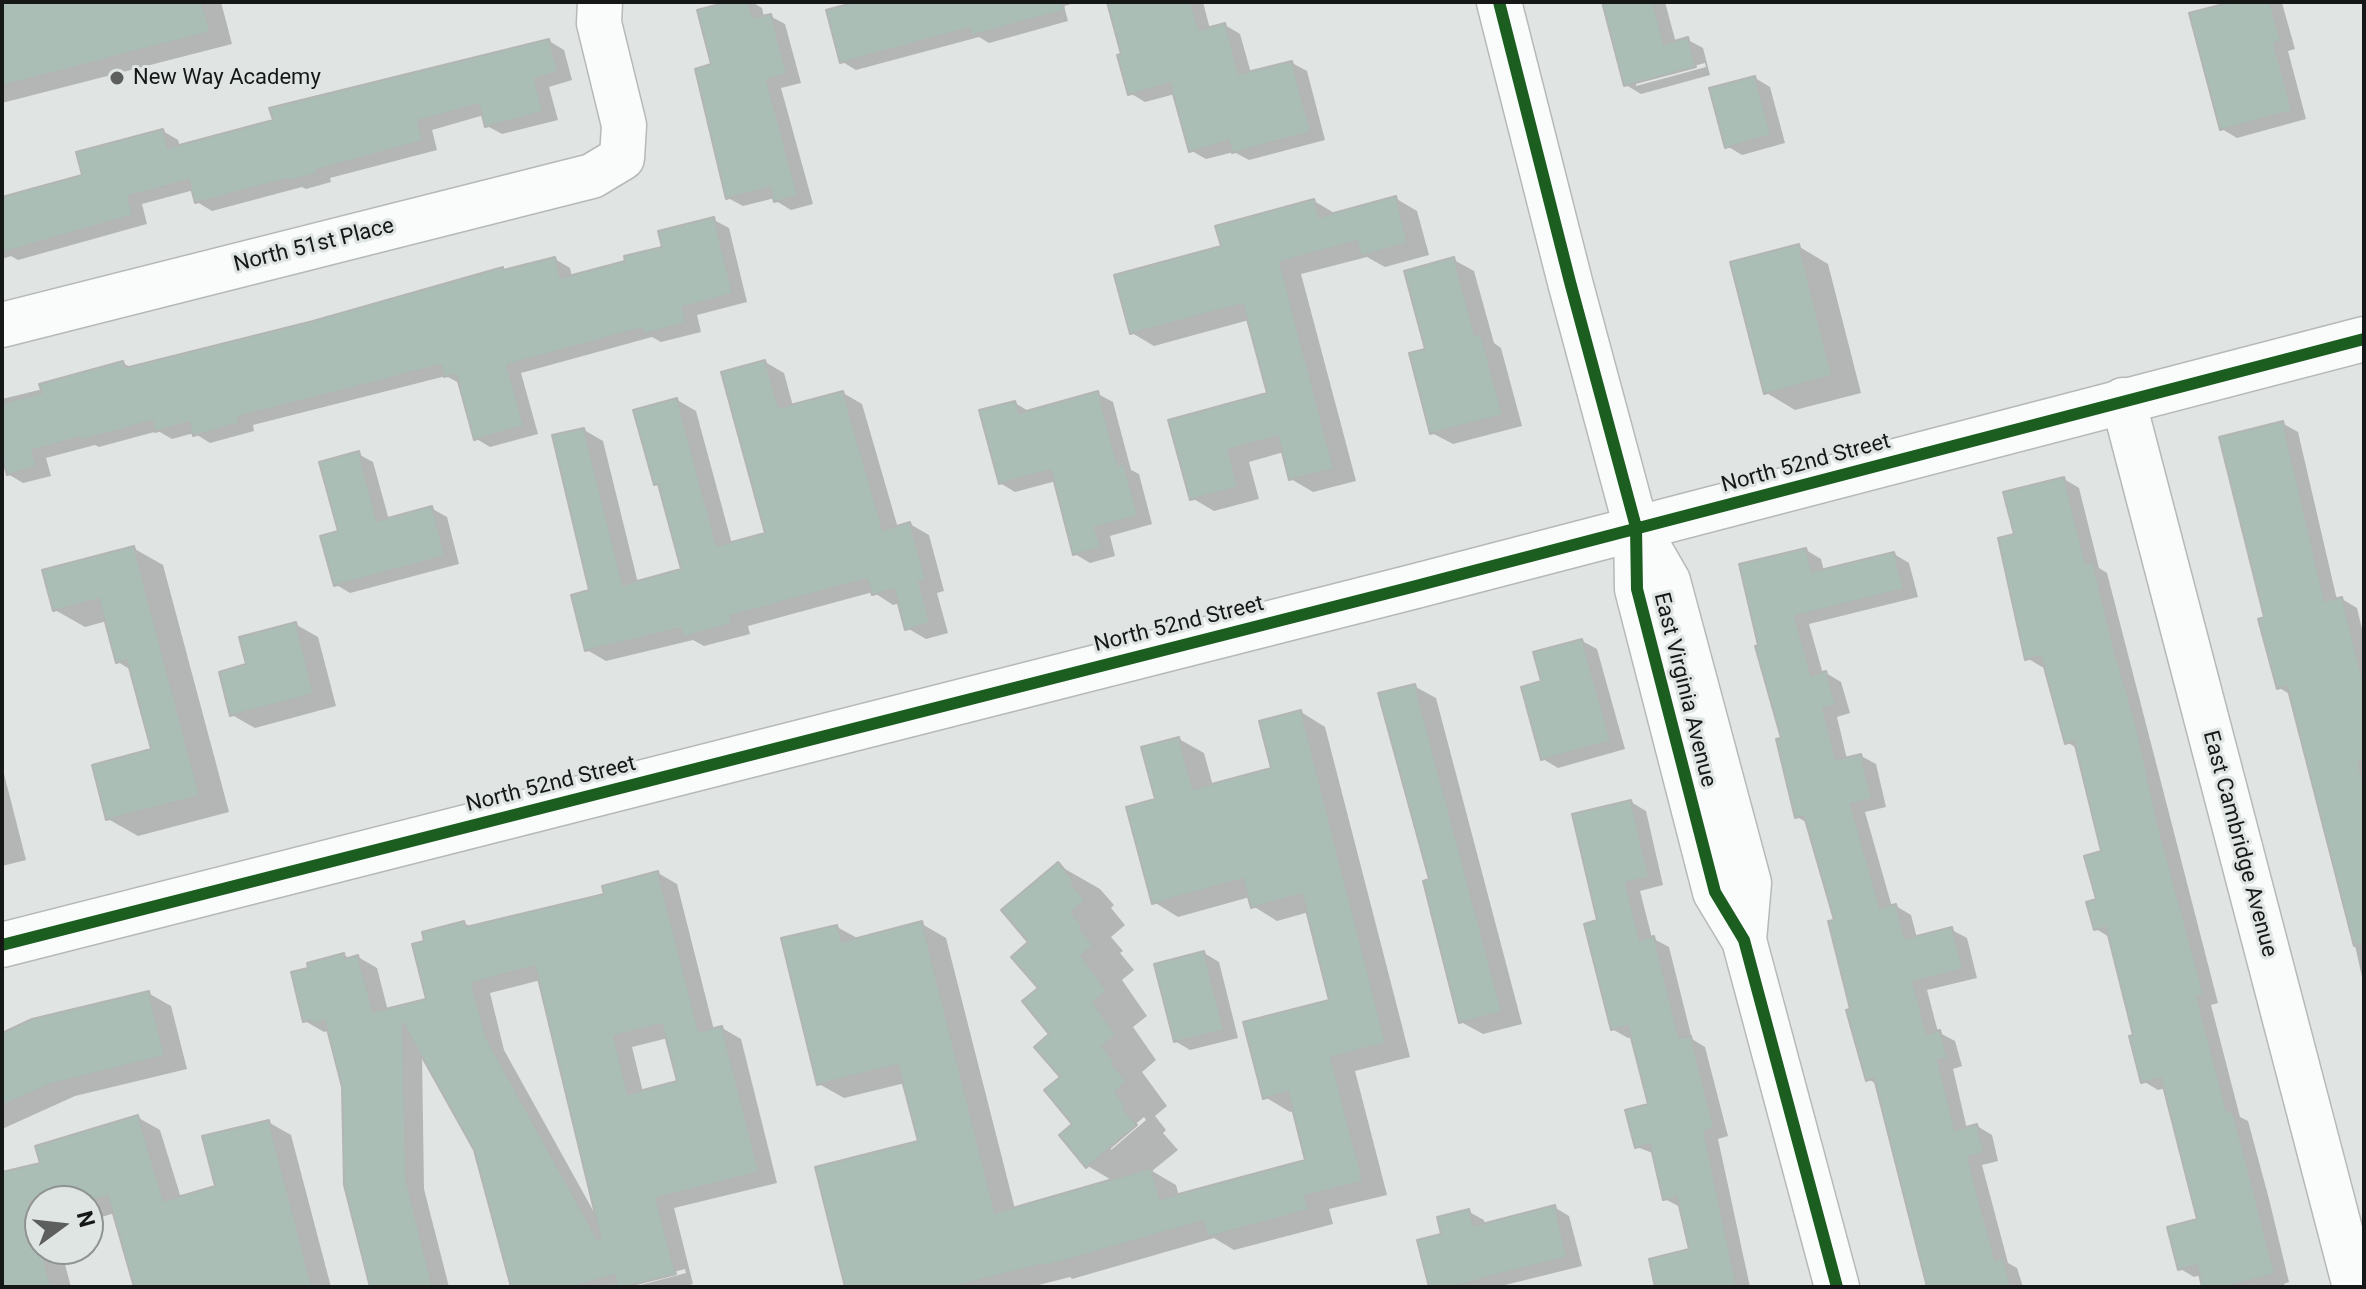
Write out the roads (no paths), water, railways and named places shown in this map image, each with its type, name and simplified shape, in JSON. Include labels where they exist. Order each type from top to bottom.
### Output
[{"type":"street","name":"North 51st Place","points":[[2,325],[592,176],[622,158],[624,125],[599,23],[600,2]]},
{"type":"street","name":"East Virginia Avenue","points":[[1499,2],[1636,527],[1668,581],[1749,883],[1744,940],[1837,1287]]},
{"type":"street","name":"North 52nd Street","points":[[2,945],[2364,339]]},
{"type":"street","name":"East Cambridge Avenue","points":[[2123,400],[2355,1287]]},
{"type":"place","name":"New Way Academy","points":[[117,78]]}]
